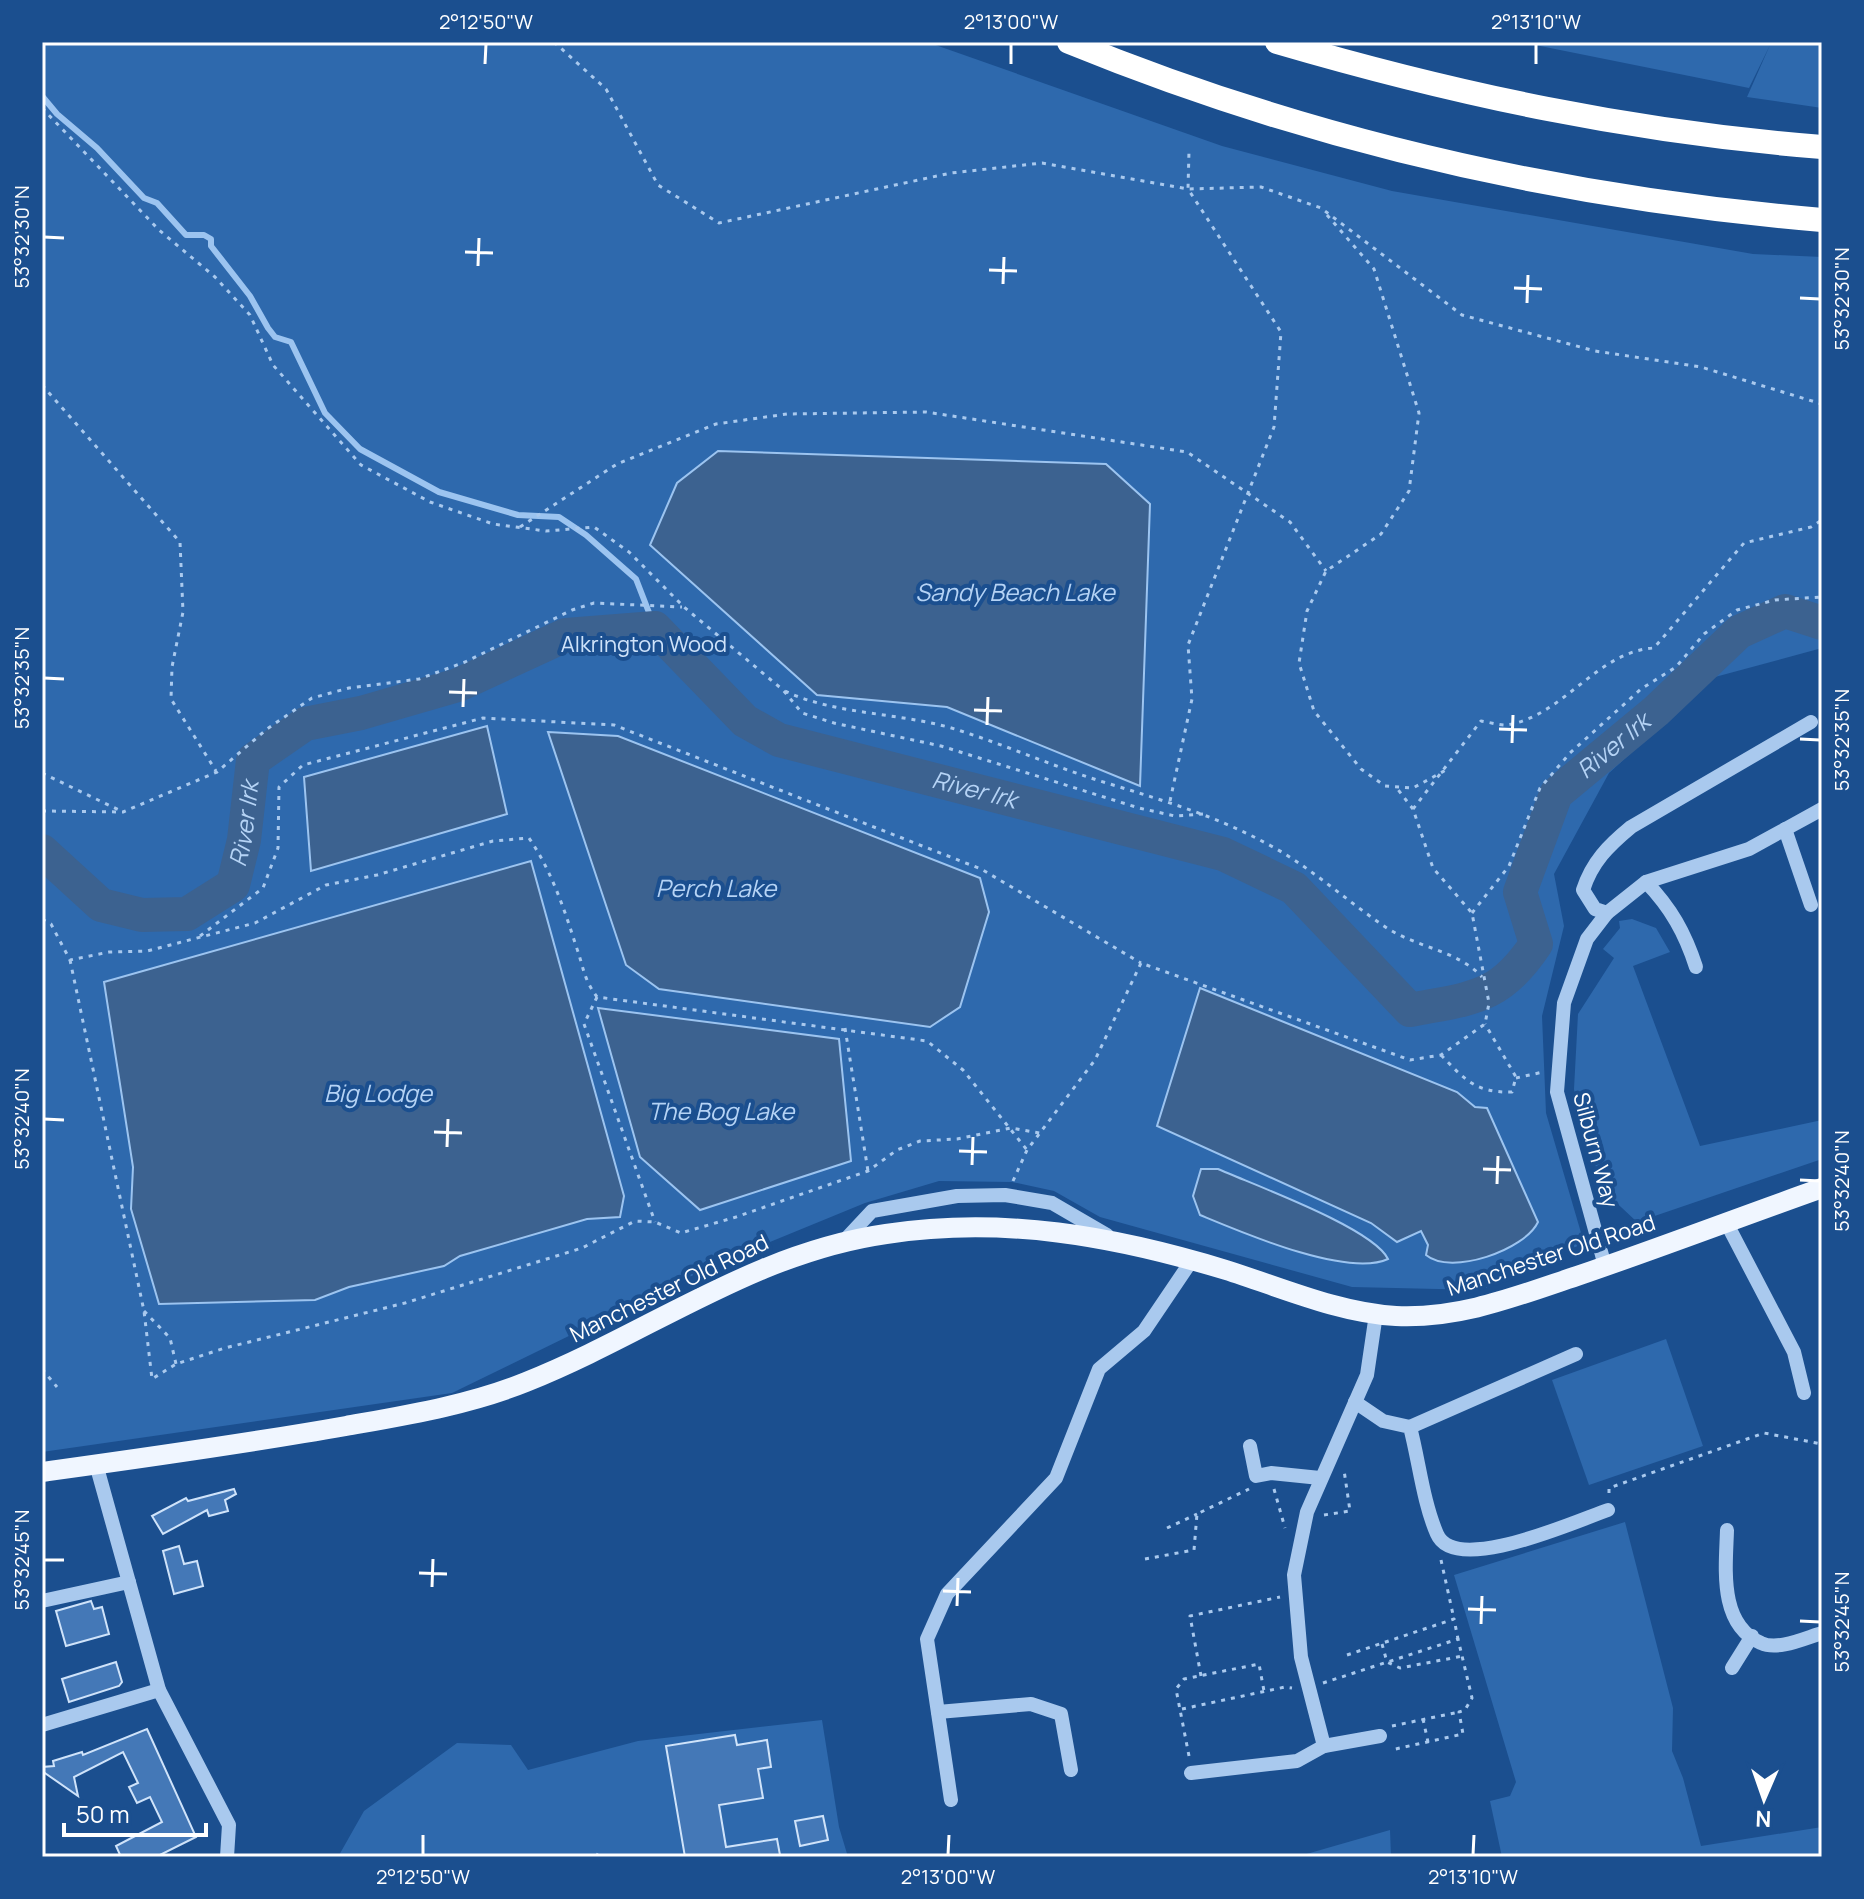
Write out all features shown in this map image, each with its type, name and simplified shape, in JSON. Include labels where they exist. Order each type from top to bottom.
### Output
[{"type":"highway","points":[[1069,42],[1139,71],[1278,119],[1412,156],[1519,180],[1630,199],[1822,220]]},
{"type":"highway","points":[[1277,42],[1479,98],[1581,118],[1667,132],[1822,147]]},
{"type":"main road","name":"Manchester Old Road","points":[[42,1472],[308,1433],[427,1411],[482,1397],[586,1355],[771,1263],[843,1242],[920,1230],[987,1227],[1068,1231],[1115,1239],[1376,1314],[1426,1316],[1473,1310],[1822,1188]]},
{"type":"street","points":[[1607,913],[1595,909],[1583,890],[1589,871],[1606,847],[1631,827],[1811,722]]},
{"type":"street","name":"Silburn Way","points":[[1605,1266],[1557,1092],[1564,1003],[1587,939],[1607,913],[1646,882],[1749,849],[1822,809]]},
{"type":"street","points":[[1785,829],[1811,905]]},
{"type":"street","points":[[1646,882],[1668,905],[1686,937],[1696,967]]},
{"type":"street","points":[[843,1242],[872,1211],[957,1196],[1010,1196],[1052,1203],[1115,1239]]},
{"type":"street","points":[[1726,1222],[1794,1352],[1804,1393]]},
{"type":"street","points":[[951,1800],[927,1639],[947,1594],[1056,1478],[1099,1369],[1144,1331],[1192,1260]]},
{"type":"street","points":[[1324,1746],[1303,1690],[1294,1575],[1307,1512],[1367,1375],[1376,1314]]},
{"type":"street","points":[[1355,1402],[1383,1421],[1410,1427],[1576,1354]]},
{"type":"street","points":[[1410,1427],[1438,1537],[1454,1550],[1490,1550],[1608,1510]]},
{"type":"street","points":[[1250,1446],[1256,1476],[1271,1473],[1320,1478]]},
{"type":"street","points":[[96,1464],[159,1690],[229,1825],[227,1857]]},
{"type":"street","points":[[1727,1530],[1725,1592],[1740,1625],[1761,1644],[1784,1645],[1822,1633]]},
{"type":"street","points":[[42,1601],[129,1582]]},
{"type":"street","points":[[1732,1668],[1752,1636]]},
{"type":"street","points":[[42,1725],[159,1690]]},
{"type":"street","points":[[938,1712],[1031,1704],[1061,1714],[1071,1770]]},
{"type":"street","points":[[1191,1773],[1297,1761],[1324,1746],[1380,1736]]},
{"type":"path","points":[[554,42],[606,89],[658,185],[719,223],[951,173],[1042,163],[1188,189],[1261,187],[1321,208],[1462,315],[1595,351],[1701,367],[1822,404]]},
{"type":"path","points":[[42,108],[159,230],[215,277],[250,315],[273,365],[361,465],[430,502],[493,524],[558,530],[594,527],[629,552],[684,607],[783,690],[802,713],[941,746],[1139,808],[1175,816],[1203,814]]},
{"type":"path","points":[[1170,801],[1192,699],[1188,645],[1274,427],[1281,332],[1188,189],[1189,151]]},
{"type":"path","points":[[1321,208],[1374,269],[1419,413],[1409,491],[1381,534],[1326,571],[1307,611],[1299,663],[1314,711],[1361,769],[1385,786],[1413,788],[1446,770]]},
{"type":"path","points":[[42,385],[180,542],[183,612],[172,667],[171,699],[217,772]]},
{"type":"path","points":[[521,527],[617,464],[716,424],[787,414],[926,412],[1187,452],[1290,522],[1326,571]]},
{"type":"path","points":[[1413,809],[1481,721],[1505,725],[1543,710],[1632,649],[1654,648],[1744,543],[1811,527],[1822,520]]},
{"type":"path","points":[[1472,913],[1509,866],[1540,788],[1570,753],[1641,689],[1676,667],[1704,634],[1737,610],[1775,600],[1822,597]]},
{"type":"path","points":[[42,811],[123,812],[217,772],[267,729],[312,698],[349,688],[419,679],[465,662],[572,610],[594,603],[684,607]]},
{"type":"path","points":[[783,690],[808,702],[865,710],[960,730],[1110,785],[1170,801],[1203,814],[1272,846],[1316,873],[1389,929],[1467,961],[1482,977]]},
{"type":"path","points":[[196,939],[263,888],[278,848],[279,787],[303,765],[483,718],[545,720],[614,725],[981,869],[1141,963],[1410,1060],[1441,1055],[1485,1024]]},
{"type":"path","points":[[42,773],[123,812]]},
{"type":"path","points":[[1396,787],[1413,809],[1433,868],[1472,913],[1489,1003],[1485,1024],[1516,1078],[1512,1092],[1488,1093],[1469,1084],[1461,1071],[1441,1055]]},
{"type":"path","points":[[70,960],[109,952],[147,951],[196,939],[255,923],[326,885],[377,875],[493,841],[529,838],[549,867],[577,947],[583,978],[597,997],[927,1041],[963,1070],[1027,1150]]},
{"type":"path","points":[[42,919],[51,924],[70,960],[144,1311],[152,1379],[176,1364],[225,1348],[405,1303],[582,1248],[635,1221],[655,1222],[681,1233],[868,1171],[897,1150],[920,1141],[957,1139],[1011,1128],[1040,1133]]},
{"type":"path","points":[[1010,1196],[1014,1174],[1027,1150],[1095,1060],[1118,1019],[1141,963]]},
{"type":"path","points":[[597,997],[584,1024],[655,1222]]},
{"type":"path","points":[[845,1028],[868,1171]]},
{"type":"path","points":[[1516,1078],[1557,1069]]},
{"type":"path","points":[[144,1311],[170,1338],[176,1364]]},
{"type":"path","points":[[42,1369],[57,1387]]},
{"type":"path","points":[[1608,1510],[1609,1488],[1764,1433],[1822,1444]]},
{"type":"path","points":[[1316,1517],[1350,1511],[1342,1460]]},
{"type":"path","points":[[1272,1483],[1288,1535]]},
{"type":"path","points":[[1167,1528],[1256,1485]]},
{"type":"path","points":[[1145,1559],[1194,1550],[1197,1514]]},
{"type":"path","points":[[1438,1537],[1472,1698],[1465,1710],[1379,1729],[1383,1751],[1463,1734],[1459,1712]]},
{"type":"path","points":[[1201,1676],[1190,1616],[1284,1597]]},
{"type":"path","points":[[1347,1655],[1454,1619]]},
{"type":"path","points":[[1181,1709],[1285,1687],[1303,1690],[1458,1639]]},
{"type":"path","points":[[1381,1643],[1387,1662],[1400,1668],[1463,1656]]},
{"type":"path","points":[[1191,1773],[1176,1689],[1184,1679],[1259,1664],[1264,1691]]},
{"type":"path","points":[[1423,1719],[1428,1742]]},
{"type":"green space","name":"Alkrington Wood","points":[[42,42],[927,42],[1222,146],[1392,191],[1753,254],[1822,257],[1822,648],[1715,677],[1609,773],[1554,874],[1564,926],[1542,1016],[1546,1113],[1584,1243],[1481,1290],[1352,1287],[1100,1217],[1054,1191],[1012,1182],[939,1181],[865,1203],[714,1265],[452,1393],[42,1452]]},
{"type":"green space","points":[[1520,42],[1822,42],[1822,108],[1747,97],[1770,45],[1749,88]]},
{"type":"green space","points":[[1632,919],[1656,928],[1670,952],[1633,966],[1700,1146],[1822,1120],[1822,1159],[1637,1222],[1606,1193],[1581,1128],[1574,1089],[1578,1014],[1614,958],[1603,949],[1620,928],[1619,921]]},
{"type":"green space","points":[[1666,1339],[1703,1446],[1589,1485],[1552,1380]]},
{"type":"green space","points":[[1625,1522],[1673,1708],[1672,1751],[1683,1778],[1701,1846],[1822,1827],[1822,1857],[1502,1857],[1490,1801],[1510,1796],[1516,1782],[1454,1575]]},
{"type":"green space","points":[[822,1720],[839,1827],[848,1857],[338,1857],[364,1811],[457,1743],[511,1745],[528,1770],[638,1741]]},
{"type":"green space","points":[[1390,1830],[1391,1857],[1296,1857]]},
{"type":"water","name":"Sandy Beach Lake","points":[[718,451],[1106,464],[1150,504],[1140,786],[947,707],[817,695],[650,545],[677,483]]},
{"type":"water","points":[[487,726],[507,814],[311,871],[304,777]]},
{"type":"water","name":"Perch Lake","points":[[548,732],[618,736],[980,878],[989,912],[960,1007],[930,1027],[659,989],[626,965]]},
{"type":"water","name":"Big Lodge","points":[[531,861],[624,1196],[620,1217],[587,1219],[460,1256],[444,1266],[349,1287],[315,1300],[159,1304],[131,1209],[133,1167],[104,982]]},
{"type":"water","points":[[1200,988],[1457,1092],[1475,1107],[1487,1108],[1538,1222],[1519,1242],[1486,1257],[1452,1263],[1437,1261],[1426,1255],[1428,1245],[1421,1231],[1397,1242],[1371,1223],[1157,1126]]},
{"type":"water","name":"The Bog Lake","points":[[598,1008],[839,1039],[851,1161],[700,1210],[640,1157]]},
{"type":"water","points":[[1201,1169],[1218,1169],[1311,1208],[1360,1234],[1388,1259],[1347,1263],[1321,1258],[1200,1215],[1193,1196]]},
{"type":"building","points":[[234,1489],[236,1494],[225,1500],[228,1511],[209,1516],[207,1510],[163,1534],[152,1516],[186,1498],[188,1501]]},
{"type":"building","points":[[179,1546],[184,1564],[197,1561],[203,1586],[174,1594],[163,1551]]},
{"type":"building","points":[[91,1601],[94,1609],[102,1607],[109,1634],[66,1646],[56,1611]]},
{"type":"building","points":[[116,1662],[122,1682],[119,1686],[69,1702],[62,1679]]},
{"type":"building","points":[[147,1729],[196,1837],[156,1857],[121,1857],[116,1846],[162,1822],[150,1797],[137,1803],[129,1787],[138,1783],[123,1752],[74,1777],[78,1796],[42,1771],[42,1767],[54,1766],[53,1761],[82,1752],[83,1755]]},
{"type":"building","points":[[735,1735],[737,1745],[767,1740],[771,1767],[758,1769],[763,1798],[719,1805],[726,1847],[777,1839],[780,1855],[685,1857],[666,1746]]},
{"type":"building","points":[[823,1816],[828,1840],[800,1846],[795,1821]]},
{"type":"waterway","points":[[42,96],[144,198],[157,203],[186,235],[204,235],[211,239],[211,246],[250,296],[268,328],[275,337],[291,342],[325,413],[360,449],[439,492],[518,515],[559,517],[586,535],[636,579],[655,628]]},
{"type":"waterway","name":"River Irk","points":[[42,851],[101,905],[142,915],[187,914],[233,885],[244,840],[253,760],[305,724],[361,713],[458,685],[566,635],[655,628],[745,721],[779,740],[1223,854],[1294,888],[1410,1010],[1482,994],[1509,976],[1536,944],[1520,892],[1556,794],[1656,711],[1739,632],[1785,611],[1822,623]]}]
